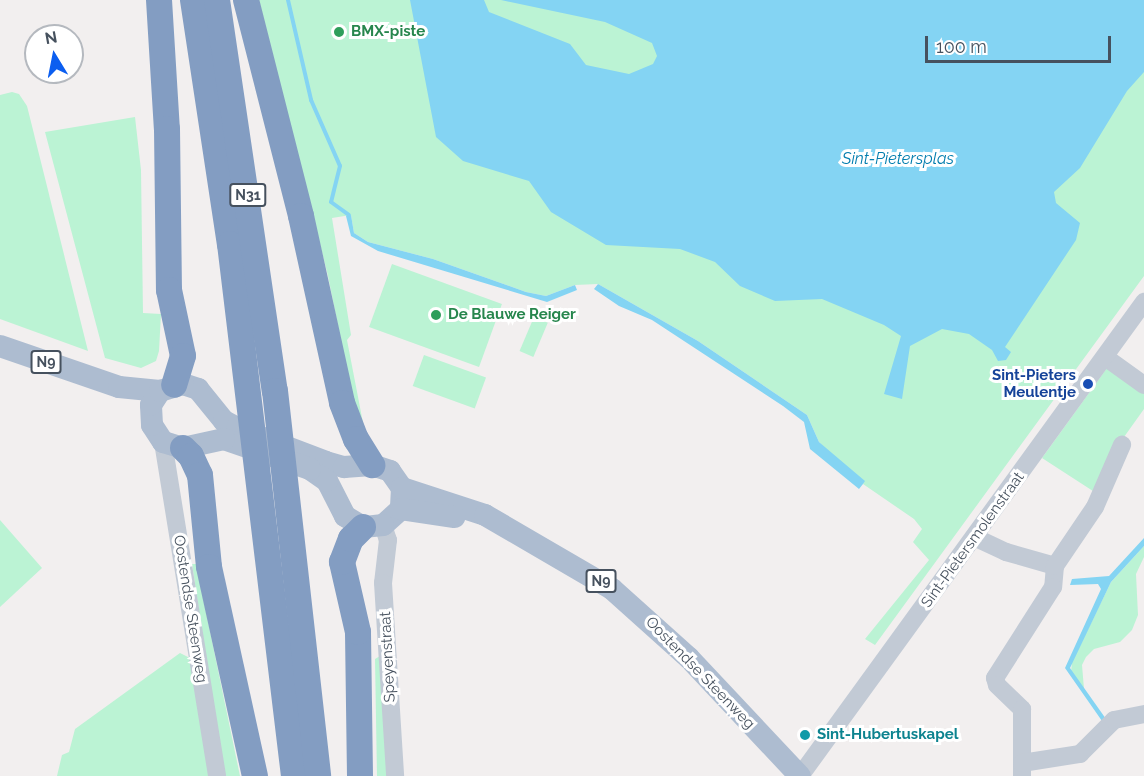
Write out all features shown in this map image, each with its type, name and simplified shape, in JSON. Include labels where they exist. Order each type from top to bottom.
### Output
[{"type":"highway","points":[[159,0],[167,129],[169,290],[183,356],[167,388]]},
{"type":"highway","name":"N31","points":[[193,0],[246,378],[294,776]]},
{"type":"highway","name":"N31","points":[[217,0],[275,391],[318,776]]},
{"type":"highway","points":[[246,0],[302,216],[342,403],[356,439],[372,465]]},
{"type":"highway","points":[[184,444],[200,474],[209,567],[255,776]]},
{"type":"highway","points":[[360,776],[358,632],[342,561],[351,539],[378,531]]},
{"type":"main road","name":"Oostendse Steenweg","points":[[0,346],[119,387],[198,389],[224,421],[237,428],[344,467],[372,465],[390,471],[401,498],[470,509],[585,570],[637,609],[689,658],[800,776]]},
{"type":"main road","name":"Oostendse Steenweg","points":[[119,387],[184,444]]},
{"type":"main road","points":[[150,414],[151,405],[167,388]]},
{"type":"main road","points":[[184,444],[232,440],[310,469],[327,481],[345,516],[378,531],[401,498]]},
{"type":"street","name":"Sint-Pietersmolenstraat","points":[[800,776],[1144,302]]},
{"type":"street","points":[[1105,357],[1144,385]]},
{"type":"street","name":"Oostendse Steenweg","points":[[184,444],[194,633],[217,776]]},
{"type":"street","points":[[1122,445],[1095,507],[1055,566],[1053,587],[995,678],[997,685],[1022,709],[1022,769],[1080,754],[1114,720],[1144,714]]},
{"type":"street","name":"Speyenstraat","points":[[378,531],[395,776]]},
{"type":"street","points":[[975,537],[1006,552],[1055,566]]},
{"type":"green space","points":[[259,0],[1144,0],[1144,276],[875,645],[865,639],[929,560],[913,542],[922,529],[914,519],[863,484],[864,481],[835,458],[819,442],[807,415],[698,341],[598,284],[575,285],[546,296],[526,292],[433,259],[368,242],[354,233],[351,215],[332,218],[351,335],[347,340],[364,428],[354,406],[328,276]]},
{"type":"green space","points":[[12,92],[19,94],[27,106],[88,351],[0,319],[0,95]]},
{"type":"green space","points":[[135,117],[141,170],[143,313],[161,314],[159,351],[156,361],[141,368],[105,358],[45,132]]},
{"type":"green space","name":"De Blauwe Reiger","points":[[392,264],[502,304],[479,367],[369,327]]},
{"type":"green space","name":"De Blauwe Reiger","points":[[534,317],[548,323],[533,357],[520,351]]},
{"type":"green space","name":"De Blauwe Reiger","points":[[424,355],[486,378],[475,409],[413,386]]},
{"type":"green space","points":[[1107,368],[1144,392],[1144,409],[1119,444],[1096,493],[1042,458]]},
{"type":"green space","points":[[0,520],[42,568],[0,607]]},
{"type":"green space","points":[[1144,546],[1144,557],[1136,574],[1138,615],[1132,630],[1120,642],[1094,649],[1086,657],[1082,665],[1084,689],[1071,672],[1072,662],[1111,582]]},
{"type":"green space","points":[[192,564],[196,564],[240,776],[224,776]]},
{"type":"green space","points":[[180,653],[190,658],[209,776],[57,776],[62,755],[69,752],[75,729]]},
{"type":"green space","points":[[380,656],[387,776],[377,776],[375,659]]},
{"type":"water","name":"Sint-Pietersplas","points":[[410,0],[484,0],[489,12],[570,44],[586,65],[629,74],[653,64],[657,56],[652,43],[605,22],[501,0],[1144,0],[1144,72],[1127,91],[1080,168],[1054,192],[1056,203],[1080,223],[1076,240],[1005,347],[1011,352],[1006,360],[998,361],[992,350],[969,334],[942,329],[910,346],[902,399],[884,394],[901,336],[884,325],[822,299],[775,301],[740,286],[715,262],[680,249],[606,245],[551,212],[529,181],[463,161],[436,137]]},
{"type":"water","points":[[351,215],[354,233],[368,242],[433,259],[526,292],[546,296],[575,285],[577,290],[547,302],[378,251],[351,236],[346,216]]},
{"type":"water","points":[[598,284],[698,341],[807,415],[819,442],[865,481],[863,484],[859,489],[810,449],[804,422],[783,406],[652,320],[619,306],[594,289]]},
{"type":"water","points":[[1144,538],[1144,546],[1111,582],[1070,668],[1106,719],[1102,721],[1065,668],[1101,589],[1098,584],[1070,585],[1072,579],[1109,576]]},
{"type":"waterway","points":[[288,0],[311,100],[340,166],[331,202],[349,215]]},
{"type":"place","name":"BMX-piste","points":[[339,32]]},
{"type":"place","name":"De Blauwe Reiger","points":[[436,315]]},
{"type":"place","name":"Sint-Pieters Meulentje","points":[[1088,384]]},
{"type":"place","name":"Sint-Hubertuskapel","points":[[805,735]]}]
